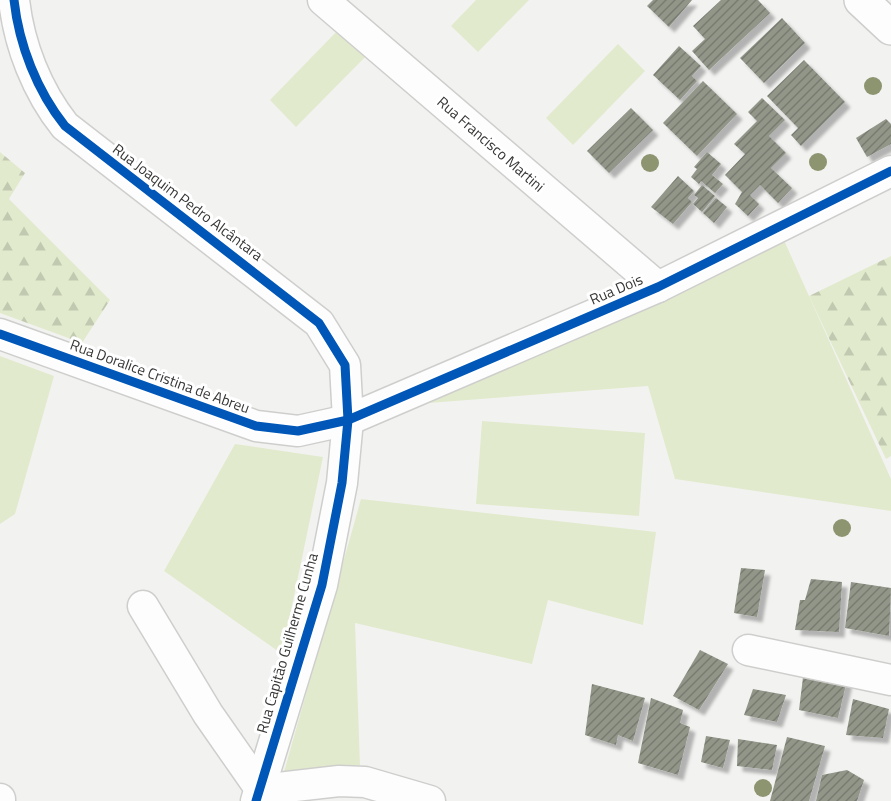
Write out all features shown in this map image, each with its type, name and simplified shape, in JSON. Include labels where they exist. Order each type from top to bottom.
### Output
[{"type":"main road","points":[[861,0],[891,28]]},
{"type":"street","name":"Rua Joaquim Pedro Alcântara","points":[[14,0],[35,79],[53,111],[81,140],[239,259],[319,323],[345,365],[348,420]]},
{"type":"street","name":"Rua Francisco Martini","points":[[323,0],[658,287]]},
{"type":"street","name":"Rua Dois","points":[[348,420],[658,287],[891,171]]},
{"type":"street","name":"Rua Doralice Cristina de Abreu","points":[[0,334],[256,426],[298,431],[348,420]]},
{"type":"street","name":"Rua Capitão Guilherme Cunha","points":[[259,795],[322,585],[342,483],[348,420]]},
{"type":"street","points":[[143,606],[259,795],[339,781],[365,782],[430,801]]},
{"type":"street","points":[[748,650],[891,680]]},
{"type":"green space","points":[[476,0],[529,0],[478,52],[451,26]]},
{"type":"green space","points":[[342,26],[369,53],[296,127],[270,100]]},
{"type":"green space","points":[[618,44],[645,71],[573,145],[546,118]]},
{"type":"green space","points":[[0,152],[25,173],[9,199],[110,300],[82,343],[0,313]]},
{"type":"green space","points":[[783,238],[891,479],[891,511],[675,479],[648,386],[429,403]]},
{"type":"green space","points":[[891,256],[891,456],[886,459],[809,296]]},
{"type":"green space","points":[[0,356],[54,376],[15,514],[0,524]]},
{"type":"green space","points":[[482,421],[645,433],[639,516],[476,504]]},
{"type":"green space","points":[[235,444],[323,457],[282,654],[164,571]]},
{"type":"green space","points":[[361,499],[656,532],[643,625],[548,600],[532,664],[355,623],[360,765],[284,772]]},
{"type":"building","points":[[653,0],[692,0],[669,27],[647,6]]},
{"type":"building","points":[[721,0],[758,0],[770,13],[709,70],[692,51],[705,39],[693,26]]},
{"type":"building","points":[[782,18],[805,43],[764,83],[740,58]]},
{"type":"building","points":[[679,46],[701,66],[692,76],[697,81],[680,100],[653,75]]},
{"type":"building","points":[[804,60],[845,102],[801,146],[791,135],[798,128],[767,96]]},
{"type":"building","points":[[703,81],[737,114],[697,156],[663,123]]},
{"type":"building","points":[[762,98],[785,120],[769,136],[786,153],[771,168],[792,188],[778,203],[760,185],[750,195],[759,204],[748,216],[735,204],[742,192],[725,175],[745,154],[734,144],[757,121],[748,112]]},
{"type":"building","points":[[631,108],[653,130],[609,173],[587,151]]},
{"type":"building","points":[[886,119],[891,124],[891,144],[867,157],[856,138]]},
{"type":"building","points":[[707,152],[721,164],[712,175],[723,184],[715,193],[701,181],[699,184],[691,177],[697,169],[694,167]]},
{"type":"building","points":[[678,176],[694,191],[688,198],[692,202],[673,224],[651,207]]},
{"type":"building","points":[[702,185],[715,196],[702,212],[693,204],[698,198],[694,195]]},
{"type":"building","points":[[716,198],[727,207],[714,223],[703,213]]},
{"type":"building","points":[[741,568],[765,570],[757,617],[734,613]]},
{"type":"building","points":[[811,579],[842,582],[839,632],[795,630],[800,600],[805,600]]},
{"type":"building","points":[[851,582],[891,588],[889,636],[845,628]]},
{"type":"building","points":[[700,650],[728,664],[699,710],[673,696]]},
{"type":"building","points":[[804,669],[848,676],[838,718],[799,710]]},
{"type":"building","points":[[592,684],[645,698],[633,741],[618,735],[616,745],[585,735]]},
{"type":"building","points":[[753,689],[786,695],[777,722],[744,715]]},
{"type":"building","points":[[651,698],[683,710],[680,723],[690,727],[678,775],[638,763]]},
{"type":"building","points":[[853,699],[889,709],[883,738],[846,735]]},
{"type":"building","points":[[706,736],[730,740],[723,768],[701,762]]},
{"type":"building","points":[[787,737],[825,746],[809,801],[770,801]]},
{"type":"building","points":[[738,739],[777,745],[772,770],[737,766]]},
{"type":"building","points":[[847,770],[864,780],[857,801],[816,801],[822,775]]},
{"type":"cycle path","points":[[14,0],[20,34],[31,67],[46,98],[65,126],[319,323],[345,365],[348,420],[342,483],[322,585],[256,801]]},
{"type":"cycle path","points":[[0,334],[256,426],[298,431],[348,420],[658,287],[891,171]]}]
